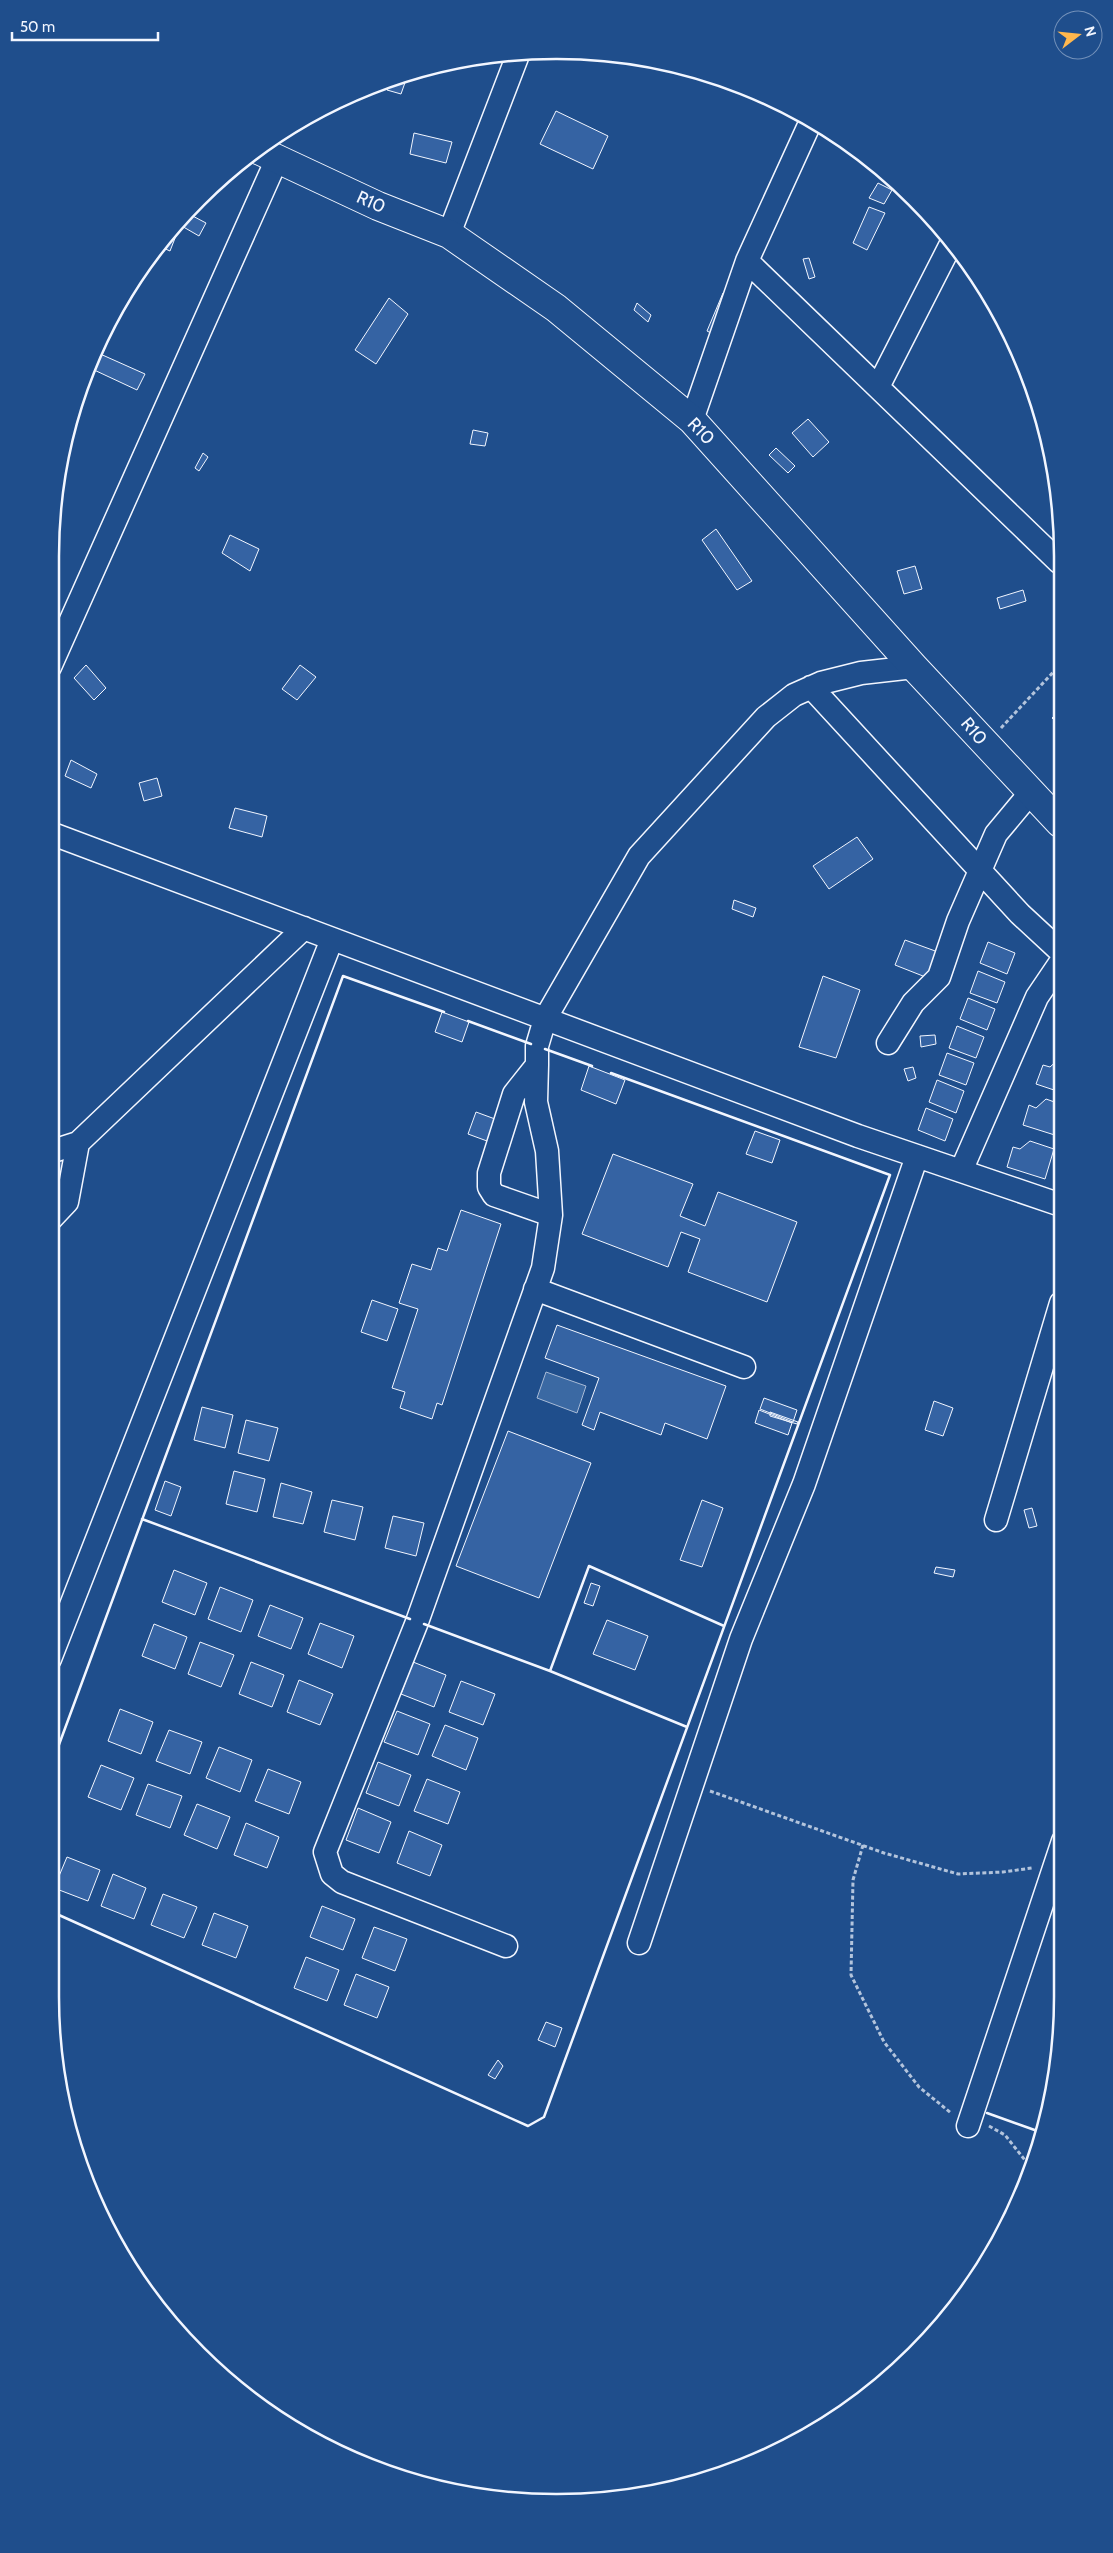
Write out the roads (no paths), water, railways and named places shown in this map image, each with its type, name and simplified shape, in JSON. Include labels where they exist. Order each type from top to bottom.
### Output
[{"type":"main road","name":"R10","points":[[267,154],[378,206],[450,234],[556,308],[692,420],[914,667],[961,716],[984,744],[1054,817]]},
{"type":"street","points":[[450,234],[516,61]]},
{"type":"street","points":[[692,420],[747,261],[808,127]]},
{"type":"street","points":[[59,646],[267,154]]},
{"type":"street","points":[[878,387],[948,249]]},
{"type":"street","points":[[747,261],[1054,557]]},
{"type":"street","points":[[506,1946],[342,1882],[332,1874],[325,1852],[417,1622],[543,1268],[551,1215],[547,1151],[536,1102],[537,1046],[545,1019],[639,856],[766,717],[794,696],[811,688],[861,673],[914,667]]},
{"type":"street","points":[[811,688],[979,871],[1020,914],[1054,945]]},
{"type":"street","points":[[888,1043],[913,1003],[939,978],[958,921],[996,834],[1030,792]]},
{"type":"street","points":[[59,836],[849,1133],[1054,1203]]},
{"type":"street","points":[[59,1149],[78,1144],[304,928]]},
{"type":"street","points":[[59,1637],[332,939]]},
{"type":"street","points":[[961,1171],[1037,997],[1054,972]]},
{"type":"street","points":[[537,1065],[514,1094],[489,1173],[489,1187],[494,1195],[551,1215]]},
{"type":"street","points":[[59,1210],[67,1202],[78,1144]]},
{"type":"street","points":[[639,1943],[741,1639],[804,1484],[917,1156]]},
{"type":"street","points":[[535,1289],[744,1367]]},
{"type":"street","points":[[996,1520],[1054,1327]]},
{"type":"street","points":[[969,2121],[1054,1880]]},
{"type":"water","points":[[546,1372],[586,1386],[577,1413],[537,1398]]}]
